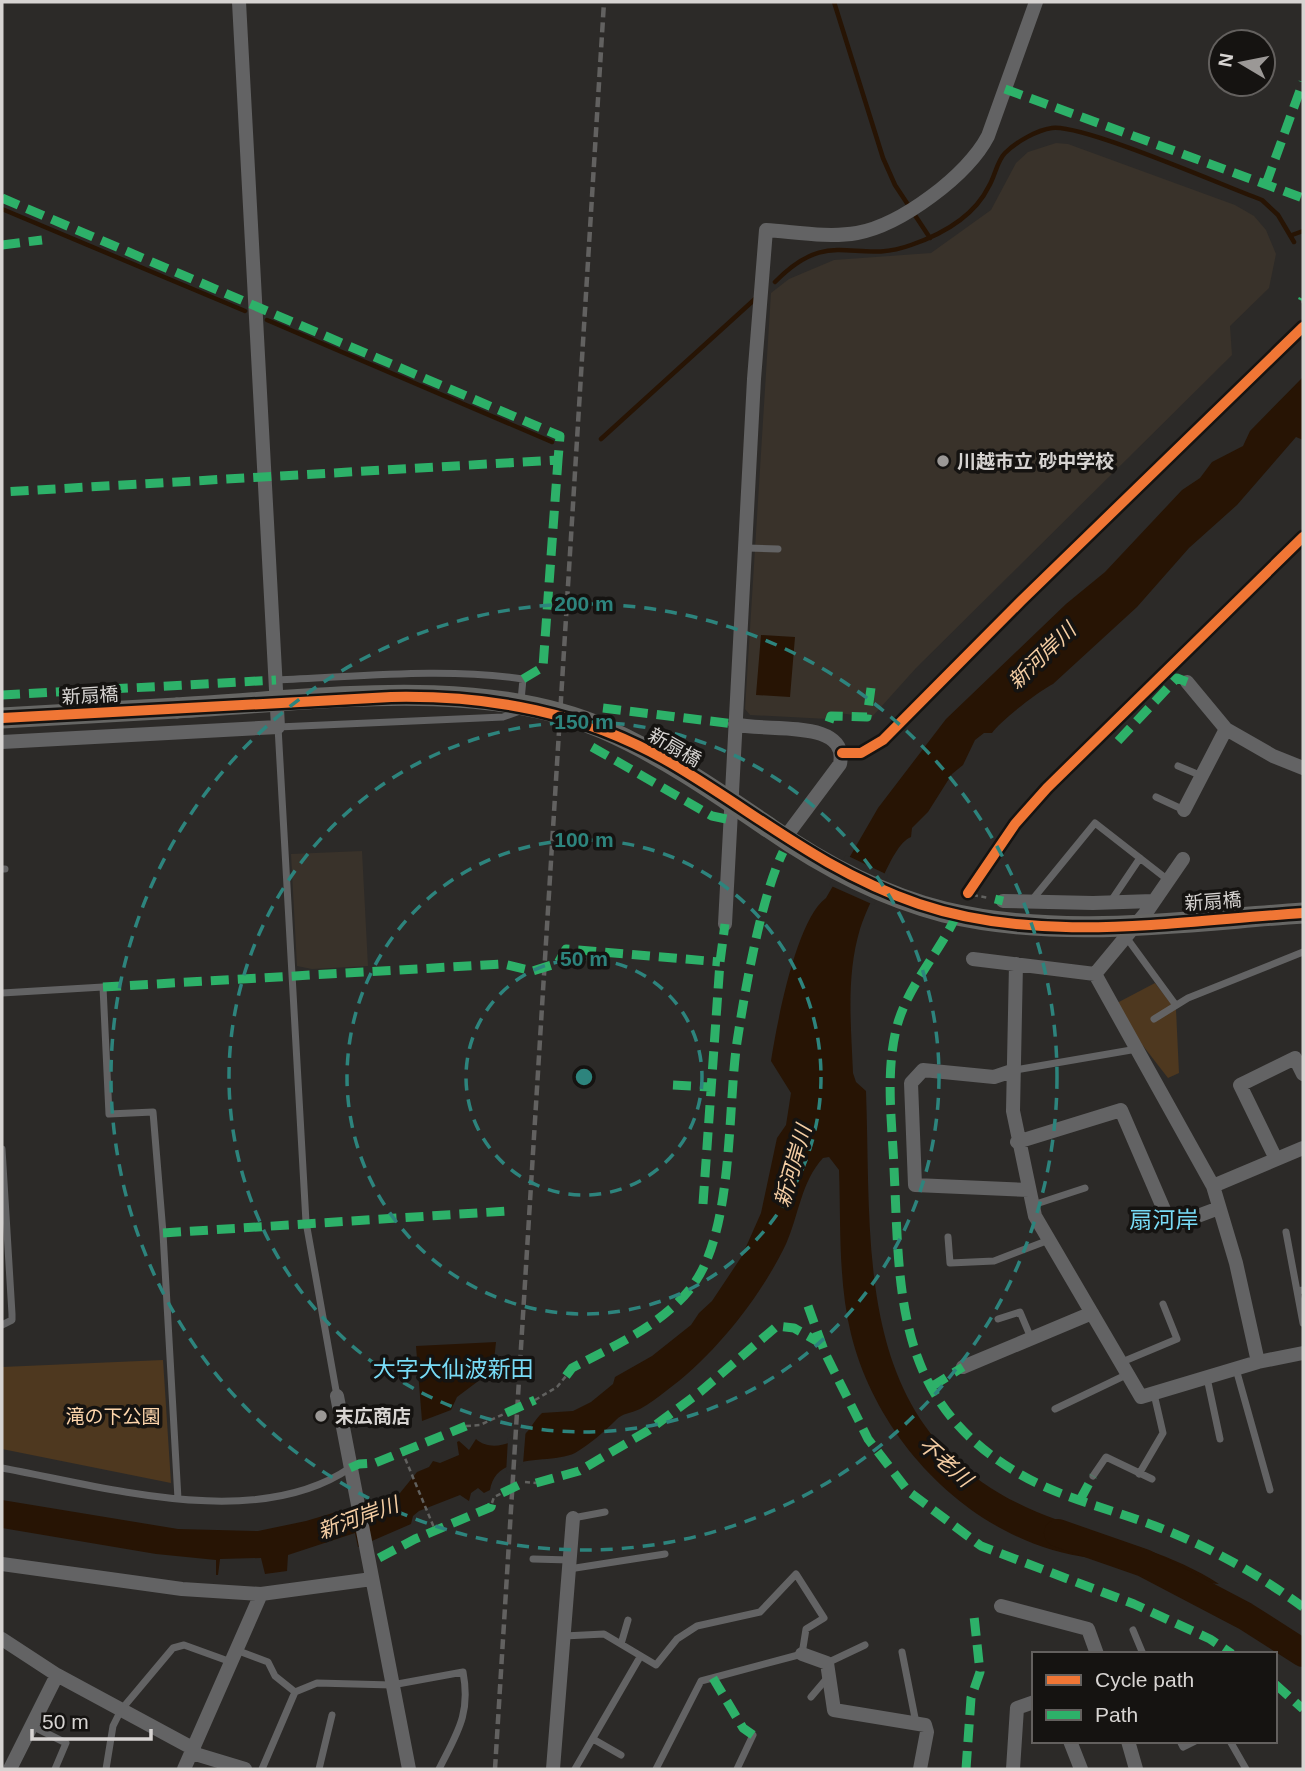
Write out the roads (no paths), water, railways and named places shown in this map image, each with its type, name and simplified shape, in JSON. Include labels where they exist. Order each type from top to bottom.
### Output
[{"type":"street","points":[[2,742],[278,727],[239,2]]},
{"type":"street","points":[[725,923],[766,230],[860,232],[902,214],[963,172],[979,153],[988,136],[1036,2]]},
{"type":"street","points":[[1187,682],[1226,729],[1273,756],[1303,768]]},
{"type":"street","name":"新扇橋","points":[[2,718],[430,696],[513,703],[602,728],[648,750],[807,853],[871,886],[943,912],[1036,926],[1131,931],[1303,913]]},
{"type":"street","points":[[735,724],[823,732],[833,737],[841,749],[840,764],[836,771],[809,803],[776,833]]},
{"type":"street","points":[[1184,810],[1226,729]]},
{"type":"street","points":[[1095,974],[1131,931],[1182,859]]},
{"type":"street","points":[[999,900],[1030,903],[1153,901]]},
{"type":"street","points":[[973,959],[1095,974]]},
{"type":"street","points":[[1016,964],[1012,1071],[1017,1142],[1035,1216],[1141,1398],[1258,1362],[1303,1353]]},
{"type":"street","points":[[1095,974],[1213,1186],[1236,1263],[1258,1362]]},
{"type":"street","points":[[1276,1159],[1240,1085],[1295,1058],[1303,1074]]},
{"type":"street","points":[[1012,1071],[994,1077],[923,1070],[911,1083],[915,1185],[1030,1198]]},
{"type":"street","points":[[1017,1142],[1121,1110],[1171,1226],[1219,1208]]},
{"type":"street","points":[[1213,1186],[1303,1148]]},
{"type":"street","points":[[963,1367],[1092,1313]]},
{"type":"street","points":[[337,1396],[409,1769]]},
{"type":"street","points":[[553,1769],[573,1518]]},
{"type":"street","points":[[2,1564],[183,1589],[261,1594],[372,1579]]},
{"type":"street","points":[[184,1769],[261,1594]]},
{"type":"street","points":[[1001,1606],[1088,1629],[1096,1652]]},
{"type":"street","points":[[2,1639],[57,1675],[193,1751],[245,1769]]},
{"type":"street","points":[[802,1654],[827,1670],[834,1710],[925,1725],[927,1732],[920,1769]]},
{"type":"street","points":[[10,1769],[57,1675]]},
{"type":"street","points":[[1013,1769],[1017,1708],[1032,1703]]},
{"type":"street","points":[[1071,1743],[1080,1769]]},
{"type":"street","points":[[1129,1743],[1136,1769]]},
{"type":"lane","points":[[747,548],[778,550]]},
{"type":"lane","points":[[276,680],[408,676],[488,676],[523,680],[520,711],[503,718],[278,727],[306,1222],[337,1396]]},
{"type":"lane","points":[[1178,766],[1202,776]]},
{"type":"lane","points":[[1156,797],[1184,810]]},
{"type":"lane","points":[[1030,903],[1096,823],[1168,880]]},
{"type":"lane","points":[[1110,903],[1140,858]]},
{"type":"lane","points":[[1131,931],[1175,1004]]},
{"type":"lane","points":[[1154,1019],[1175,1004],[1303,952]]},
{"type":"lane","points":[[2,993],[103,987],[109,1114],[153,1112],[163,1233],[178,1499]]},
{"type":"lane","points":[[1012,1071],[1138,1049]]},
{"type":"lane","points":[[2,1149],[12,1320],[2,1325]]},
{"type":"lane","points":[[1030,1198],[1085,1188]]},
{"type":"lane","points":[[1286,1232],[1300,1290],[1303,1323]]},
{"type":"lane","points":[[948,1237],[950,1263],[994,1261],[1050,1239]]},
{"type":"lane","points":[[1055,1409],[1177,1339],[1163,1304]]},
{"type":"lane","points":[[998,1320],[1020,1312],[1031,1339]]},
{"type":"lane","points":[[1236,1369],[1270,1490]]},
{"type":"lane","points":[[1207,1378],[1220,1439]]},
{"type":"lane","points":[[1139,1474],[1163,1433],[1154,1394]]},
{"type":"lane","points":[[1093,1476],[1106,1457],[1152,1479]]},
{"type":"lane","points":[[2,1468],[178,1499],[228,1501],[298,1494],[352,1475]]},
{"type":"lane","points":[[573,1518],[605,1512]]},
{"type":"lane","points":[[533,1559],[570,1565],[665,1554]]},
{"type":"lane","points":[[564,1636],[604,1634],[656,1665],[677,1639],[697,1626],[760,1612],[796,1574],[824,1618],[806,1629],[802,1654],[701,1681],[656,1769]]},
{"type":"lane","points":[[621,1644],[628,1620]]},
{"type":"lane","points":[[1133,1630],[1142,1652]]},
{"type":"lane","points":[[106,1769],[113,1726],[121,1710],[173,1648],[184,1645],[268,1662],[275,1676],[295,1692]]},
{"type":"lane","points":[[811,1697],[827,1670],[865,1645]]},
{"type":"lane","points":[[902,1652],[916,1723]]},
{"type":"lane","points":[[575,1769],[640,1657]]},
{"type":"lane","points":[[295,1692],[331,1682],[392,1685],[463,1672],[467,1694],[465,1718],[439,1769]]},
{"type":"lane","points":[[262,1769],[295,1692]]},
{"type":"lane","points":[[319,1769],[332,1715]]},
{"type":"lane","points":[[31,1725],[66,1743],[55,1769]]},
{"type":"lane","points":[[737,1769],[753,1735]]},
{"type":"lane","points":[[593,1739],[621,1755]]},
{"type":"lane","points":[[1231,1743],[1246,1769]]},
{"type":"water","name":"新河岸川","points":[[1303,377],[1303,440],[1296,437],[1237,505],[1189,548],[1137,607],[1053,684],[1020,707],[992,733],[984,733],[975,740],[963,765],[952,774],[928,812],[912,828],[911,837],[899,847],[889,864],[860,929],[851,982],[853,1073],[856,1082],[866,1091],[869,1215],[874,1276],[884,1334],[903,1388],[933,1437],[977,1478],[1037,1512],[1176,1561],[1219,1584],[1187,1577],[1111,1543],[1096,1541],[1090,1549],[1077,1545],[1079,1550],[1091,1558],[1049,1549],[1009,1533],[972,1510],[938,1482],[908,1450],[864,1375],[851,1334],[844,1294],[839,1170],[829,1157],[823,1158],[810,1177],[786,1244],[763,1285],[734,1325],[701,1361],[657,1398],[618,1418],[597,1438],[575,1453],[513,1464],[502,1469],[494,1478],[490,1490],[484,1493],[478,1488],[471,1493],[469,1501],[460,1495],[419,1511],[413,1516],[411,1524],[358,1547],[355,1533],[288,1555],[287,1571],[265,1574],[261,1558],[220,1559],[216,1575],[216,1560],[156,1554],[2,1528],[2,1500],[178,1529],[258,1531],[306,1521],[400,1493],[417,1472],[429,1467],[433,1461],[440,1463],[459,1455],[459,1441],[469,1450],[476,1439],[493,1446],[506,1444],[524,1435],[542,1413],[573,1411],[591,1402],[613,1384],[615,1377],[652,1356],[691,1325],[712,1301],[742,1256],[761,1213],[777,1138],[786,1125],[791,1093],[771,1061],[783,999],[797,949],[815,910],[826,898],[878,808],[946,719],[1066,604],[1105,572],[1182,490],[1200,478],[1212,462],[1243,446],[1250,431]]},
{"type":"water","points":[[761,635],[795,637],[790,697],[756,695]]},
{"type":"water","points":[[496,1342],[493,1370],[457,1397],[451,1410],[422,1421],[416,1346]]},
{"type":"waterway","points":[[834,2],[883,158],[895,185],[930,238]]},
{"type":"waterway","points":[[775,282],[812,255],[843,250],[891,250],[923,241],[946,230],[975,207],[983,197],[1005,153],[1027,137],[1052,128],[1068,129],[1122,145],[1262,200],[1278,215],[1294,242]]},
{"type":"waterway","points":[[2,209],[245,311]]},
{"type":"waterway","points":[[1292,235],[1303,231]]},
{"type":"waterway","points":[[601,439],[755,299]]},
{"type":"waterway","points":[[267,320],[552,442]]},
{"type":"waterway","name":"不老川","points":[[1058,1533],[1144,1563],[1245,1616],[1303,1653]]},
{"type":"railway","points":[[495,1769],[604,2]]},
{"type":"place","name":"川越市立 砂中学校","points":[[943,461]]},
{"type":"place","name":"末広商店","points":[[321,1416]]},
{"type":"district","name":"扇河岸","points":[[1164,1220]]},
{"type":"district","name":"大字大仙波新田","points":[[453,1369]]},
{"type":"park label","name":"滝の下公園","points":[[113,1416]]}]
